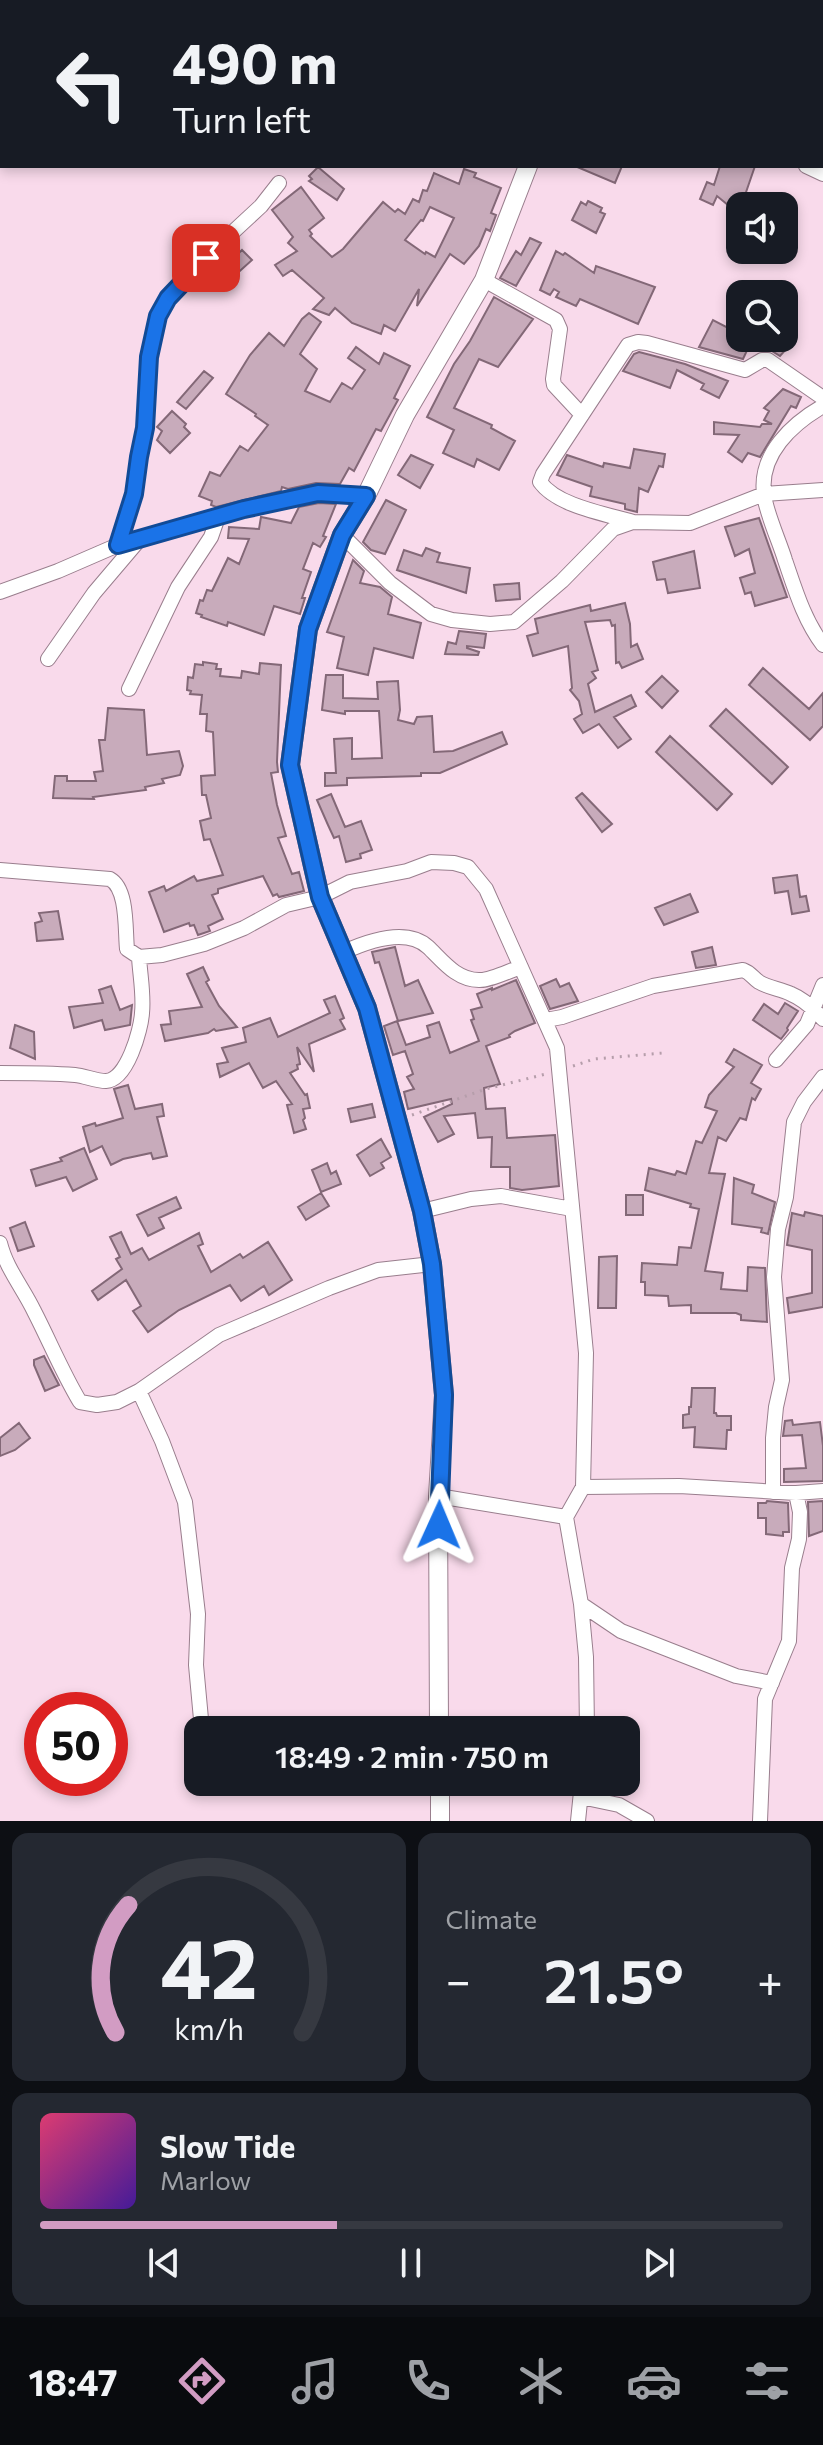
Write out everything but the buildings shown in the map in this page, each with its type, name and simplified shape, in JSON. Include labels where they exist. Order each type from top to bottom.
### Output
[{"type":"main road","points":[[439,1716],[438,1496],[444,1395],[432,1264],[422,1211],[367,1008],[320,897],[290,765],[308,629],[342,535],[366,496],[405,415],[484,280],[527,168]]},
{"type":"main road","points":[[440,1796],[440,1821]]},
{"type":"street","points":[[118,545],[134,494],[145,428],[149,357],[158,316],[168,298],[193,269],[261,206],[279,183]]},
{"type":"street","points":[[484,280],[560,324],[553,379],[558,390],[582,415]]},
{"type":"street","points":[[823,398],[768,360],[745,370],[638,342],[628,345],[540,482],[545,489],[581,508],[633,522],[690,523],[764,494],[823,490]]},
{"type":"street","points":[[823,406],[786,433],[773,452],[766,471],[764,494],[796,592],[823,645]]},
{"type":"street","points":[[0,592],[118,545],[218,517],[318,493],[366,496]]},
{"type":"street","points":[[129,689],[178,587],[211,537],[218,517]]},
{"type":"street","points":[[342,535],[390,583],[431,614],[452,620],[490,624],[514,622],[562,581],[613,529],[633,522]]},
{"type":"street","points":[[48,659],[94,593],[139,539]]},
{"type":"street","points":[[0,870],[110,879],[118,883],[122,892],[127,949],[139,957],[162,955],[204,944],[244,928],[286,905],[320,897],[350,882],[407,871],[431,862],[468,867],[486,889],[557,1048],[586,1353],[583,1487],[566,1517],[581,1604],[587,1716]]},
{"type":"street","points":[[344,952],[375,939],[415,939],[426,945],[450,969],[469,978],[481,981],[521,967]]},
{"type":"street","points":[[0,1073],[63,1074],[106,1081],[115,1078],[128,1060],[139,1033],[143,1011],[139,957]]},
{"type":"street","points":[[546,1020],[653,986],[743,970],[750,972],[756,980],[793,994],[818,1014]]},
{"type":"street","points":[[776,1060],[818,1014],[823,985]]},
{"type":"street","points":[[773,1492],[773,1438],[782,1380],[774,1277],[778,1229],[786,1197],[794,1122],[804,1102],[823,1077]]},
{"type":"street","points":[[422,1211],[471,1199],[501,1196],[572,1209]]},
{"type":"street","points":[[0,1243],[3,1255],[80,1402],[97,1405],[117,1402],[139,1391],[219,1335],[329,1288],[378,1270],[432,1264]]},
{"type":"street","points":[[139,1391],[185,1502],[198,1614],[196,1665],[201,1716]]},
{"type":"street","points":[[583,1487],[679,1486],[796,1493],[823,1491]]},
{"type":"street","points":[[760,1821],[765,1699],[789,1641],[792,1568],[799,1539],[800,1512],[796,1493]]},
{"type":"street","points":[[438,1496],[566,1517]]},
{"type":"street","points":[[581,1604],[621,1631],[736,1676],[772,1683]]},
{"type":"street","points":[[578,1821],[580,1796]]},
{"type":"street","points":[[598,1796],[647,1821]]},
{"type":"path","points":[[397,1120],[486,1089],[594,1059],[663,1053]]},
{"type":"route","points":[[206,258],[168,298],[158,316],[149,357],[145,428],[134,494],[118,545],[279,500],[318,493],[366,496],[342,535],[308,629],[290,765],[320,897],[367,1008],[422,1211],[432,1264],[444,1395],[439,1525]]}]
